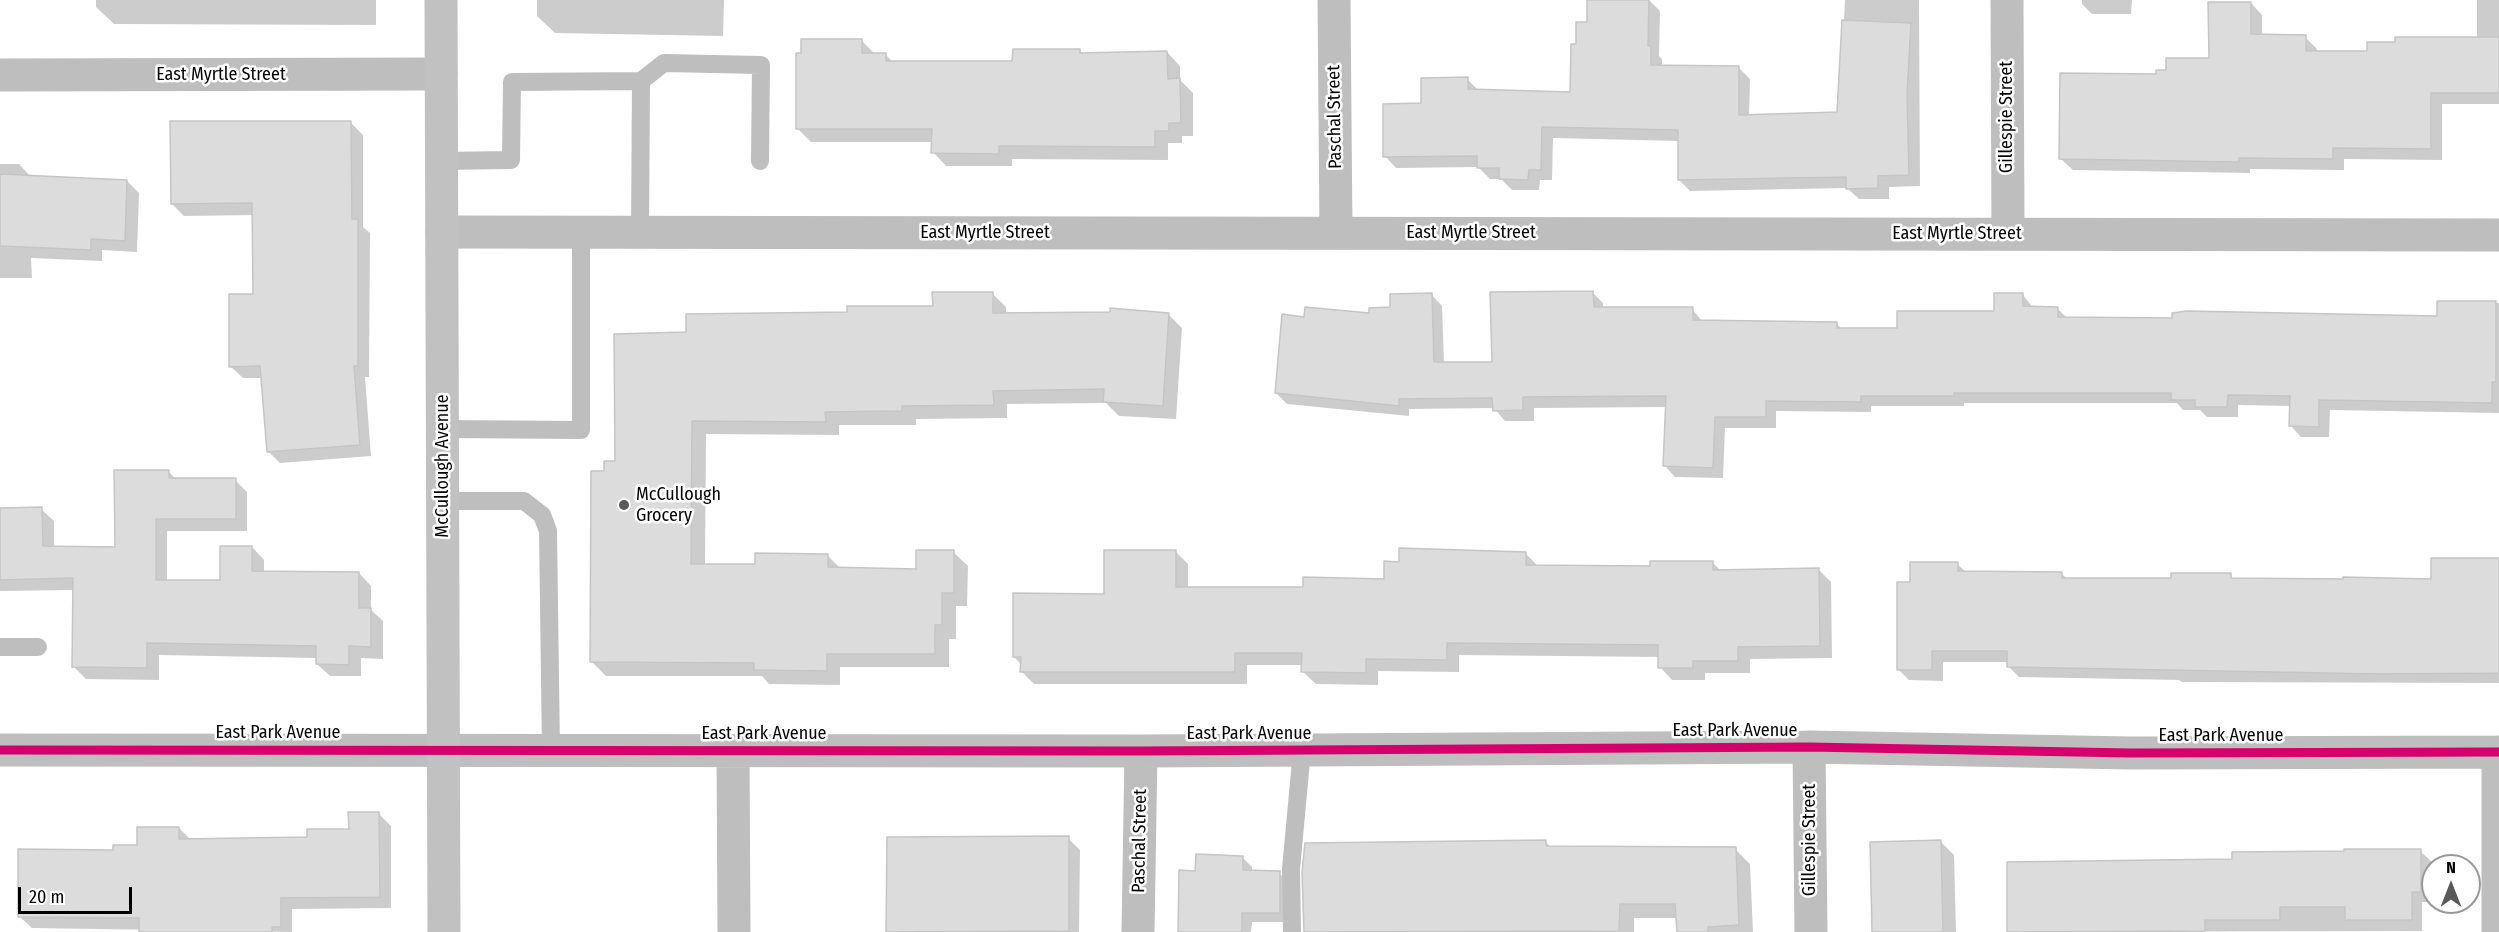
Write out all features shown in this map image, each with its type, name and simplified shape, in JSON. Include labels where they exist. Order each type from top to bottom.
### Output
[{"type":"main road","name":"McCullough Avenue","points":[[441,0],[444,932]]},
{"type":"street","name":"Paschal Street","points":[[1334,0],[1336,233]]},
{"type":"street","name":"Gillespie Street","points":[[2007,0],[2008,234]]},
{"type":"street","name":"East Myrtle Street","points":[[0,75],[441,74]]},
{"type":"street","name":"East Myrtle Street","points":[[442,232],[2499,235]]},
{"type":"street","name":"Gillespie Street","points":[[1809,747],[1811,932]]},
{"type":"street","name":"East Park Avenue","points":[[0,750],[1141,751],[1809,747],[2130,753],[2499,752]]},
{"type":"street","points":[[733,751],[734,932]]},
{"type":"street","name":"Paschal Street","points":[[1138,932],[1141,751]]},
{"type":"street","points":[[2498,932],[2499,752]]},
{"type":"lane","points":[[440,161],[511,160],[512,82],[641,81],[664,63],[761,65],[760,161]]},
{"type":"lane","points":[[640,232],[641,81]]},
{"type":"lane","points":[[443,429],[581,430],[581,232]]},
{"type":"lane","points":[[443,501],[525,501],[542,515],[548,531],[551,751]]},
{"type":"lane","points":[[0,647],[38,647]]},
{"type":"lane","points":[[1292,932],[1291,869],[1302,750]]},
{"type":"building","points":[[1587,0],[1649,0],[1648,46],[1651,46],[1651,65],[1739,66],[1739,115],[1837,112],[1842,20],[1911,23],[1907,94],[1909,175],[1878,176],[1878,188],[1846,189],[1846,177],[1678,180],[1678,130],[1542,127],[1541,170],[1529,170],[1528,180],[1499,179],[1499,168],[1477,168],[1477,156],[1383,157],[1383,104],[1421,103],[1421,78],[1468,77],[1468,89],[1570,92],[1571,44],[1576,44],[1576,22],[1587,22]]},
{"type":"building","points":[[2208,2],[2251,2],[2251,34],[2306,35],[2306,51],[2367,51],[2367,42],[2395,42],[2395,37],[2499,37],[2499,93],[2431,93],[2431,149],[2333,148],[2333,159],[2239,158],[2239,162],[2059,159],[2060,73],[2156,74],[2156,70],[2166,70],[2166,58],[2209,58]]},
{"type":"building","points":[[801,39],[862,39],[862,53],[886,53],[886,61],[1012,61],[1013,49],[1080,49],[1080,53],[1167,51],[1168,79],[1180,78],[1181,123],[1169,123],[1169,131],[1155,131],[1155,147],[999,146],[999,154],[931,153],[932,129],[796,129],[796,53],[801,53]]},
{"type":"building","points":[[170,121],[351,121],[352,219],[358,219],[358,366],[354,366],[360,445],[267,452],[260,366],[229,367],[229,294],[253,294],[252,203],[171,204]]},
{"type":"building","points":[[0,174],[127,180],[125,241],[91,239],[91,250],[0,246]]},
{"type":"building","points":[[1593,291],[1594,307],[1693,307],[1693,320],[1837,322],[1837,328],[1897,328],[1897,311],[1994,311],[1994,293],[2023,293],[2023,306],[2058,307],[2058,317],[2172,318],[2172,313],[2187,311],[2437,316],[2437,301],[2496,301],[2496,382],[2492,382],[2492,403],[2319,400],[2319,427],[2289,426],[2290,396],[2228,395],[2227,407],[2195,407],[2195,400],[2171,400],[2171,393],[1954,393],[1954,396],[1861,396],[1861,402],[1766,401],[1766,417],[1715,417],[1713,468],[1663,466],[1666,396],[1523,397],[1523,410],[1493,411],[1492,398],[1399,399],[1399,406],[1275,393],[1282,314],[1304,317],[1305,307],[1369,313],[1369,308],[1390,307],[1390,294],[1432,293],[1434,362],[1492,362],[1490,292]]},
{"type":"building","points":[[932,292],[993,292],[993,313],[1110,312],[1110,308],[1169,313],[1163,406],[1103,402],[1104,389],[993,391],[994,405],[902,406],[902,411],[825,412],[826,422],[692,421],[691,564],[755,564],[755,553],[828,554],[828,567],[916,569],[916,550],[954,550],[954,593],[942,593],[942,625],[935,625],[935,654],[827,654],[827,671],[754,670],[754,663],[590,662],[591,471],[604,471],[604,461],[615,461],[614,334],[686,332],[686,314],[847,312],[847,306],[933,306]]},
{"type":"building","points":[[114,470],[169,470],[169,478],[236,478],[236,519],[156,519],[156,580],[220,580],[220,546],[252,546],[252,571],[359,572],[359,608],[371,608],[371,647],[349,646],[349,665],[316,664],[316,646],[147,643],[147,668],[72,667],[73,578],[0,580],[0,508],[42,507],[43,546],[115,547]]},
{"type":"building","points":[[1399,548],[1526,552],[1526,565],[1650,566],[1650,561],[1713,561],[1713,570],[1819,568],[1820,646],[1738,647],[1738,661],[1693,661],[1693,668],[1658,668],[1658,645],[1447,643],[1447,660],[1366,659],[1366,673],[1301,672],[1302,653],[1235,653],[1235,672],[1020,672],[1021,657],[1013,657],[1013,593],[1104,594],[1104,550],[1176,550],[1176,587],[1303,587],[1303,577],[1384,579],[1384,561],[1399,562]]},
{"type":"building","points":[[2431,558],[2499,558],[2499,673],[2379,674],[2007,667],[2007,651],[1932,651],[1932,670],[1897,670],[1897,582],[1910,582],[1910,562],[1958,562],[1958,571],[2062,572],[2062,578],[2171,578],[2171,573],[2231,573],[2231,578],[2431,579]]},
{"type":"building","points":[[348,812],[379,812],[380,897],[281,898],[281,927],[272,927],[272,932],[139,932],[139,918],[18,917],[18,849],[113,850],[113,845],[137,845],[137,827],[179,827],[179,839],[307,837],[307,829],[349,829]]},
{"type":"building","points":[[1069,836],[1069,931],[886,932],[887,837]]},
{"type":"building","points":[[1546,840],[1546,846],[1736,847],[1739,925],[1708,927],[1708,932],[1677,932],[1675,904],[1620,904],[1619,931],[1304,932],[1302,872],[1305,843]]},
{"type":"building","points":[[1941,840],[1943,932],[1872,932],[1870,842]]},
{"type":"building","points":[[2344,849],[2421,849],[2421,892],[2412,892],[2412,920],[2345,920],[2345,907],[2280,907],[2280,920],[2205,920],[2205,931],[2007,932],[2007,862],[2232,859],[2232,852],[2344,851]]},
{"type":"building","points":[[1196,854],[1243,856],[1243,870],[1280,871],[1280,913],[1242,913],[1242,932],[1178,932],[1179,870],[1195,871]]},
{"type":"cycle path","points":[[0,750],[1141,751],[1809,747],[2130,753],[2499,752]]},
{"type":"place","name":"McCullough Grocery","points":[[624,505]]}]
